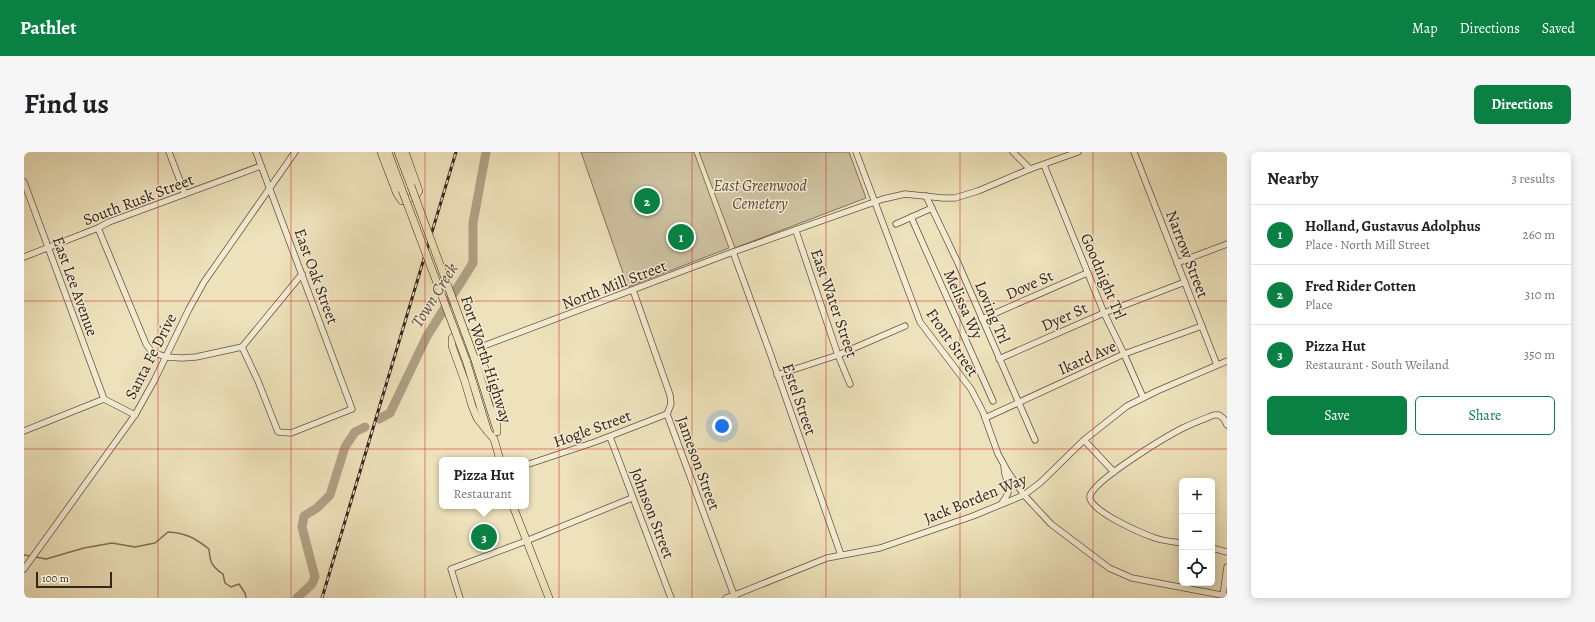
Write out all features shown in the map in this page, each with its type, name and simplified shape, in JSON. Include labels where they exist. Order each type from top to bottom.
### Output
[{"type":"main road","points":[[381,152],[397,194],[402,200],[415,197],[419,191],[405,152]]},
{"type":"main road","name":"Fort Worth Highway","points":[[388,152],[466,360],[488,432],[495,435]]},
{"type":"main road","name":"Fort Worth Highway","points":[[398,152],[474,357],[499,457]]},
{"type":"main road","points":[[488,432],[477,418],[472,406],[452,346],[452,338],[455,336],[469,333],[474,337],[497,404],[495,435]]},
{"type":"main road","points":[[514,509],[549,598]]},
{"type":"street","points":[[169,152],[185,194]]},
{"type":"street","name":"East Oak Street","points":[[242,347],[258,381],[278,432],[291,433],[352,409],[256,152]]},
{"type":"street","name":"Santa Fe Drive","points":[[25,567],[135,415],[166,357],[188,309],[204,282],[295,152]]},
{"type":"street","name":"Front Street","points":[[856,152],[920,322],[970,389],[985,418],[998,454],[1024,495],[1051,524],[1109,568],[1132,578],[1225,596]]},
{"type":"street","points":[[1013,152],[1030,169]]},
{"type":"street","name":"North Mill Street","points":[[478,348],[733,252],[875,202],[905,194],[955,198],[978,191],[1030,169],[1078,152]]},
{"type":"street","name":"Narrow Street","points":[[1134,152],[1217,365]]},
{"type":"street","name":"Goodnight Trl","points":[[1044,165],[1104,313],[1124,354],[1142,397]]},
{"type":"street","name":"South Rusk Street","points":[[24,257],[98,228],[109,222],[261,166]]},
{"type":"street","name":"East Lee Avenue","points":[[24,182],[47,248],[104,399]]},
{"type":"street","name":"Loving Trl","points":[[926,196],[982,319],[1034,440]]},
{"type":"street","points":[[896,224],[932,208]]},
{"type":"street","name":"Melissa Wy","points":[[911,217],[993,401]]},
{"type":"street","points":[[98,228],[146,344],[152,352],[166,357],[196,357],[242,347],[302,274]]},
{"type":"street","name":"East Water Street","points":[[796,231],[838,355],[850,384]]},
{"type":"street","points":[[1177,263],[1227,244]]},
{"type":"street","name":"Estel Street","points":[[733,252],[841,555]]},
{"type":"street","name":"Dove St","points":[[982,319],[1088,273]]},
{"type":"street","name":"Dyer St","points":[[999,359],[1104,313],[1185,282]]},
{"type":"street","name":"Jameson Street","points":[[633,290],[670,395],[671,404],[667,414],[735,596]]},
{"type":"street","points":[[777,375],[838,355],[906,326]]},
{"type":"street","name":"Ikard Ave","points":[[985,418],[1124,354],[1202,326]]},
{"type":"street","name":"Jack Borden Way","points":[[726,598],[735,596],[814,563],[841,555],[880,548],[1024,495],[1042,482],[1084,440],[1113,416],[1142,397],[1227,361]]},
{"type":"street","points":[[24,431],[104,399],[135,415]]},
{"type":"street","name":"Hogle Street","points":[[529,464],[610,436],[667,414]]},
{"type":"street","points":[[1179,543],[1157,539],[1121,524],[1094,506],[1090,496],[1093,491],[1114,472],[1184,427],[1214,415],[1219,415],[1224,419],[1227,425]]},
{"type":"street","name":"Johnson Street","points":[[610,436],[632,498],[671,598]]},
{"type":"street","points":[[1084,440],[1114,472]]},
{"type":"street","points":[[1001,504],[1007,496],[1009,489],[1004,473],[1004,464]]},
{"type":"street","points":[[460,598],[451,569],[526,541],[632,498]]},
{"type":"street","points":[[1215,549],[1227,552]]},
{"type":"street","points":[[1225,596],[1227,567]]},
{"type":"green space","points":[[581,152],[694,152],[729,248],[628,287]]},
{"type":"green space","name":"East Greenwood Cemetery","points":[[699,152],[849,152],[866,198],[735,248]]},
{"type":"waterway","name":"Town Creek","points":[[379,419],[390,413],[427,336],[473,263],[473,223],[486,152]]},
{"type":"waterway","name":"Town Creek","points":[[297,598],[312,584],[315,577],[302,527],[304,516],[317,508],[330,495],[345,447],[355,432],[365,427]]},
{"type":"waterway","points":[[36,557],[46,559],[84,548],[112,543],[135,547],[155,543],[168,532],[180,534],[195,539],[209,549],[212,563],[216,569],[223,574],[225,583],[231,587],[239,584],[245,593],[246,598]]},
{"type":"waterway","points":[[24,555],[30,556]]},
{"type":"railway","points":[[322,598],[456,152]]},
{"type":"place","name":"Fred Rider Cotten","points":[[647,201]]},
{"type":"place","name":"Holland, Gustavus Adolphus","points":[[681,237]]},
{"type":"place","name":"Pizza Hut","points":[[484,537]]}]
